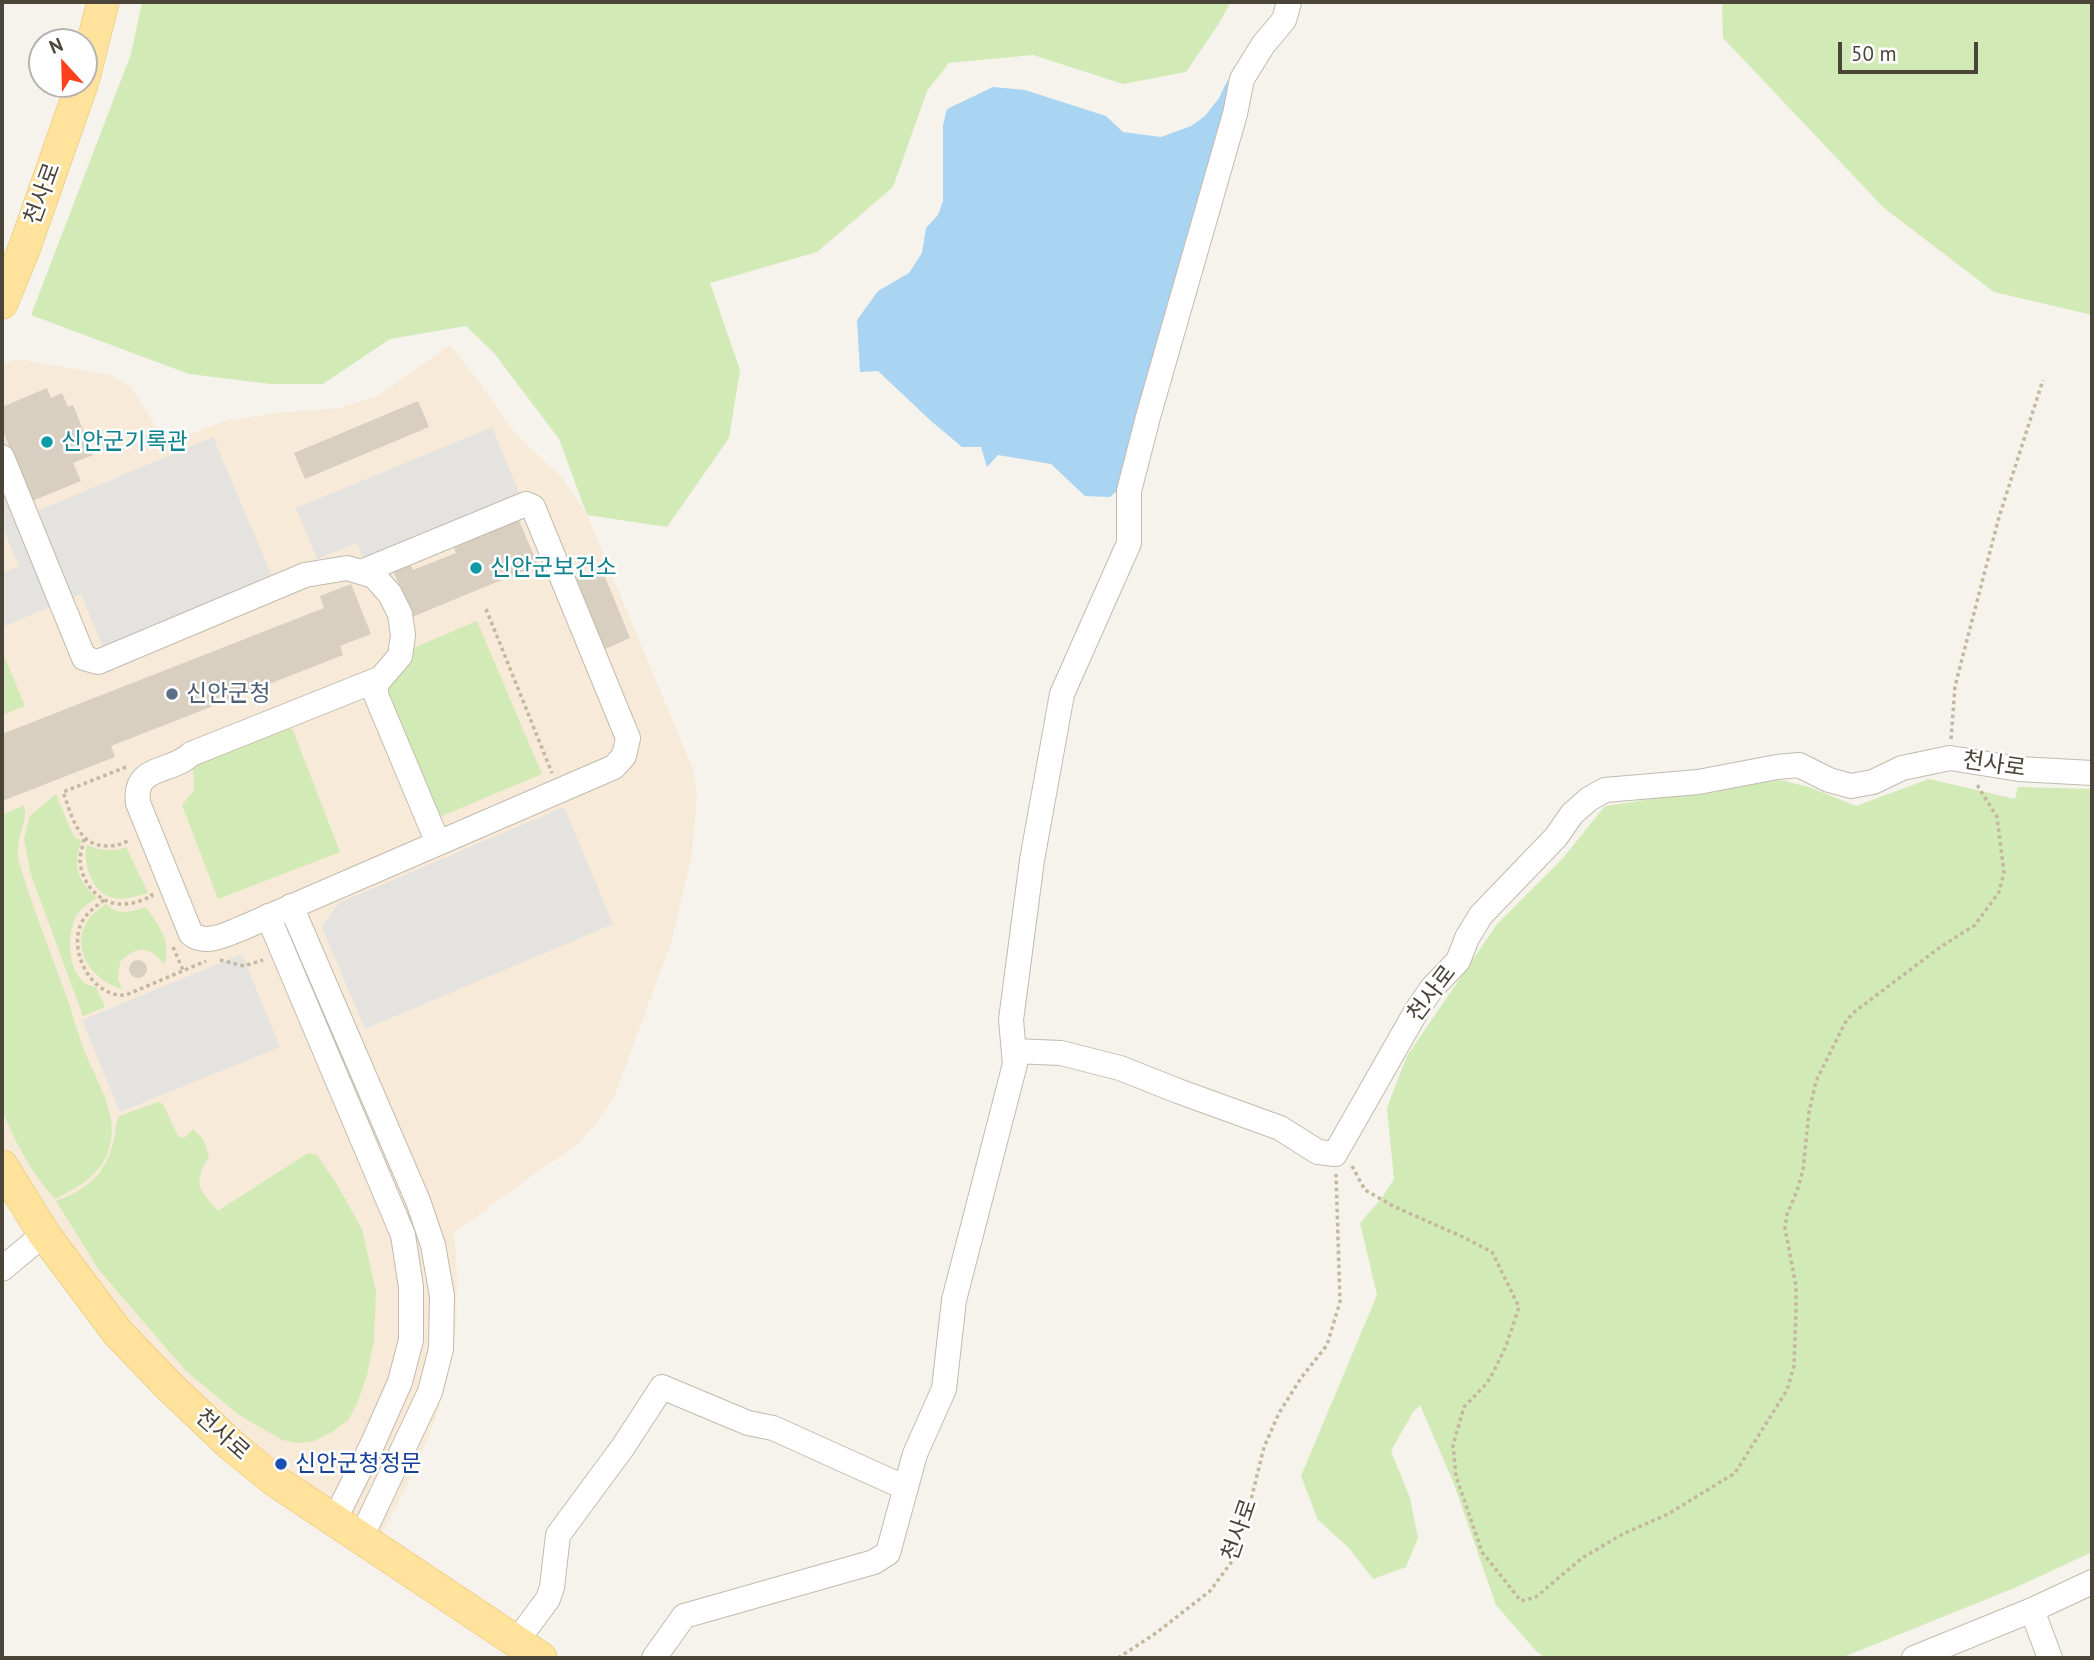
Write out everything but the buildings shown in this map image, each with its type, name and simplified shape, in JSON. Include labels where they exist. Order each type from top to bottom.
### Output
[{"type":"main road","points":[[96,28],[103,2]]},
{"type":"main road","name":"천사로","points":[[2,303],[77,98]]},
{"type":"main road","name":"천사로","points":[[2,1166],[44,1234],[118,1333],[159,1377],[274,1480],[529,1650]]},
{"type":"street","points":[[654,1658],[684,1616],[874,1562],[888,1553],[915,1454],[944,1390],[954,1300],[1015,1064],[1011,1020],[1032,860],[1062,694],[1129,543],[1129,491],[1235,114],[1242,79],[1263,45],[1284,20],[1289,2]]},
{"type":"street","points":[[2,457],[84,658],[98,662],[305,575],[348,568],[374,576],[390,594],[400,614],[403,635],[400,656],[379,679],[376,695],[438,843]]},
{"type":"street","points":[[361,572],[526,504],[533,507],[628,738],[624,757],[614,767],[240,929],[218,937],[196,938],[191,934],[138,803],[139,786],[144,778],[185,760],[191,754],[379,679]]},
{"type":"street","name":"천사로","points":[[1337,1151],[1417,1010],[1432,988],[1458,961],[1467,938],[1481,915],[1556,837],[1572,814],[1589,799],[1605,790],[1698,782],[1799,765],[1829,780],[1851,786],[1873,782],[1902,768],[1957,759],[2019,769],[2092,773]]},
{"type":"street","points":[[291,906],[418,1201],[433,1245],[442,1296],[441,1349],[430,1392],[361,1538]]},
{"type":"street","points":[[268,916],[403,1235],[411,1287],[411,1339],[400,1382],[334,1521]]},
{"type":"street","points":[[1014,1051],[1061,1053],[1120,1068],[1280,1128],[1318,1152],[1337,1151]]},
{"type":"street","points":[[2,1269],[44,1234]]},
{"type":"street","points":[[529,1650],[552,1587],[558,1535],[623,1447],[662,1387],[748,1423],[774,1428],[906,1488]]},
{"type":"street","points":[[1914,1658],[2032,1610],[2092,1582]]},
{"type":"street","points":[[2032,1610],[2050,1658]]},
{"type":"path","points":[[1337,1151],[1353,1166],[1365,1190],[1492,1252],[1518,1307],[1506,1346],[1494,1371],[1487,1383],[1464,1407],[1453,1445],[1456,1476],[1482,1552],[1521,1601],[1536,1597],[1582,1558],[1623,1534],[1668,1514],[1735,1474],[1787,1390],[1794,1366],[1796,1286],[1786,1228],[1787,1214],[1803,1170],[1809,1112],[1816,1081],[1845,1023],[1853,1013],[1907,971],[1975,925],[1999,892],[2004,873],[1997,817],[1957,759],[1955,686],[1999,517],[2043,380]]},
{"type":"path","points":[[486,609],[559,790]]},
{"type":"path","points":[[84,839],[80,862],[84,875],[89,887],[104,900],[124,905],[152,897],[147,886]]},
{"type":"path","points":[[104,900],[86,915],[79,931],[78,947],[81,963],[87,973],[115,994],[126,995],[208,960],[212,953],[205,938]]},
{"type":"path","name":"천사로","points":[[1118,1658],[1156,1633],[1210,1591],[1233,1560],[1264,1447],[1279,1413],[1326,1345],[1340,1302],[1337,1151]]},
{"type":"shaded area","name":"신안군청","points":[[450,345],[513,431],[562,478],[587,515],[693,770],[697,794],[692,854],[671,943],[614,1097],[576,1146],[454,1233],[457,1273],[456,1328],[448,1376],[436,1418],[416,1467],[379,1539],[250,1450],[162,1366],[16,1174],[2,1142],[2,365],[17,359],[110,375],[130,386],[167,444],[224,421],[284,412],[339,408],[378,396]]},
{"type":"shaded area","points":[[492,427],[522,500],[365,564],[357,543],[317,559],[296,508]]},
{"type":"shaded area","points":[[213,437],[272,576],[103,647],[81,594],[2,627],[2,573],[19,566],[2,526],[2,440],[4,439],[35,512]]},
{"type":"shaded area","points":[[564,807],[613,924],[365,1029],[322,927],[339,903]]},
{"type":"shaded area","points":[[242,954],[280,1047],[120,1112],[82,1020]]},
{"type":"green space","points":[[142,2],[1231,2],[1186,72],[1123,84],[1033,55],[949,63],[927,91],[893,187],[817,252],[710,283],[740,370],[729,438],[667,527],[587,515],[559,439],[494,353],[466,326],[390,339],[323,384],[271,384],[189,374],[31,315],[131,54]]},
{"type":"green space","points":[[1722,2],[2092,2],[2092,315],[1994,292],[1884,208],[1723,38]]},
{"type":"green space","points":[[477,621],[542,774],[437,818],[384,691],[411,649]]},
{"type":"green space","points":[[2,651],[25,706],[2,715]]},
{"type":"green space","points":[[292,728],[340,852],[218,899],[182,805],[194,790],[193,766]]},
{"type":"green space","points":[[1929,779],[2015,799],[2018,787],[2092,789],[2092,1552],[2019,1586],[1841,1658],[1546,1658],[1537,1652],[1496,1605],[1454,1484],[1420,1405],[1413,1412],[1391,1451],[1410,1498],[1418,1538],[1406,1567],[1373,1579],[1349,1548],[1318,1520],[1301,1476],[1377,1295],[1360,1223],[1394,1179],[1387,1108],[1407,1056],[1497,924],[1563,858],[1605,806],[1780,780],[1809,787],[1856,806]]},
{"type":"green space","points":[[56,794],[73,835],[82,840],[77,857],[78,872],[90,892],[97,898],[79,912],[71,931],[74,967],[86,984],[96,987],[105,1007],[83,1016],[31,875],[24,839],[30,816]]},
{"type":"green space","points":[[24,805],[18,847],[19,862],[86,1055],[103,1092],[112,1128],[108,1151],[98,1169],[83,1183],[55,1199],[24,1157],[2,1109],[2,815]]},
{"type":"green space","points":[[87,845],[106,850],[126,847],[148,893],[119,898],[107,896],[91,877],[86,861]]},
{"type":"green space","points":[[106,904],[120,912],[146,907],[159,926],[167,948],[164,964],[148,951],[137,950],[126,956],[120,962],[118,978],[122,989],[111,985],[93,971],[83,952],[83,930],[91,917]]},
{"type":"green space","points":[[158,1102],[163,1104],[178,1136],[184,1138],[193,1129],[203,1139],[209,1156],[201,1173],[200,1186],[218,1211],[308,1153],[317,1155],[362,1229],[376,1291],[374,1341],[367,1375],[348,1420],[314,1441],[299,1443],[282,1440],[239,1415],[185,1370],[99,1270],[56,1201],[77,1192],[93,1180],[105,1165],[119,1116]]},
{"type":"water","points":[[1228,79],[1226,111],[1123,486],[1110,497],[1085,496],[1051,464],[998,455],[987,467],[981,447],[962,447],[878,371],[860,372],[857,320],[878,291],[909,273],[922,253],[926,228],[938,215],[943,201],[943,125],[947,109],[993,87],[1025,90],[1106,116],[1123,132],[1161,137],[1191,126],[1205,116],[1219,98]]},
{"type":"place","name":"신안군기록관","points":[[47,442]]},
{"type":"place","name":"신안군보건소","points":[[476,568]]},
{"type":"place","name":"신안군청","points":[[172,694]]},
{"type":"place","name":"신안군청정문","points":[[281,1464]]}]
